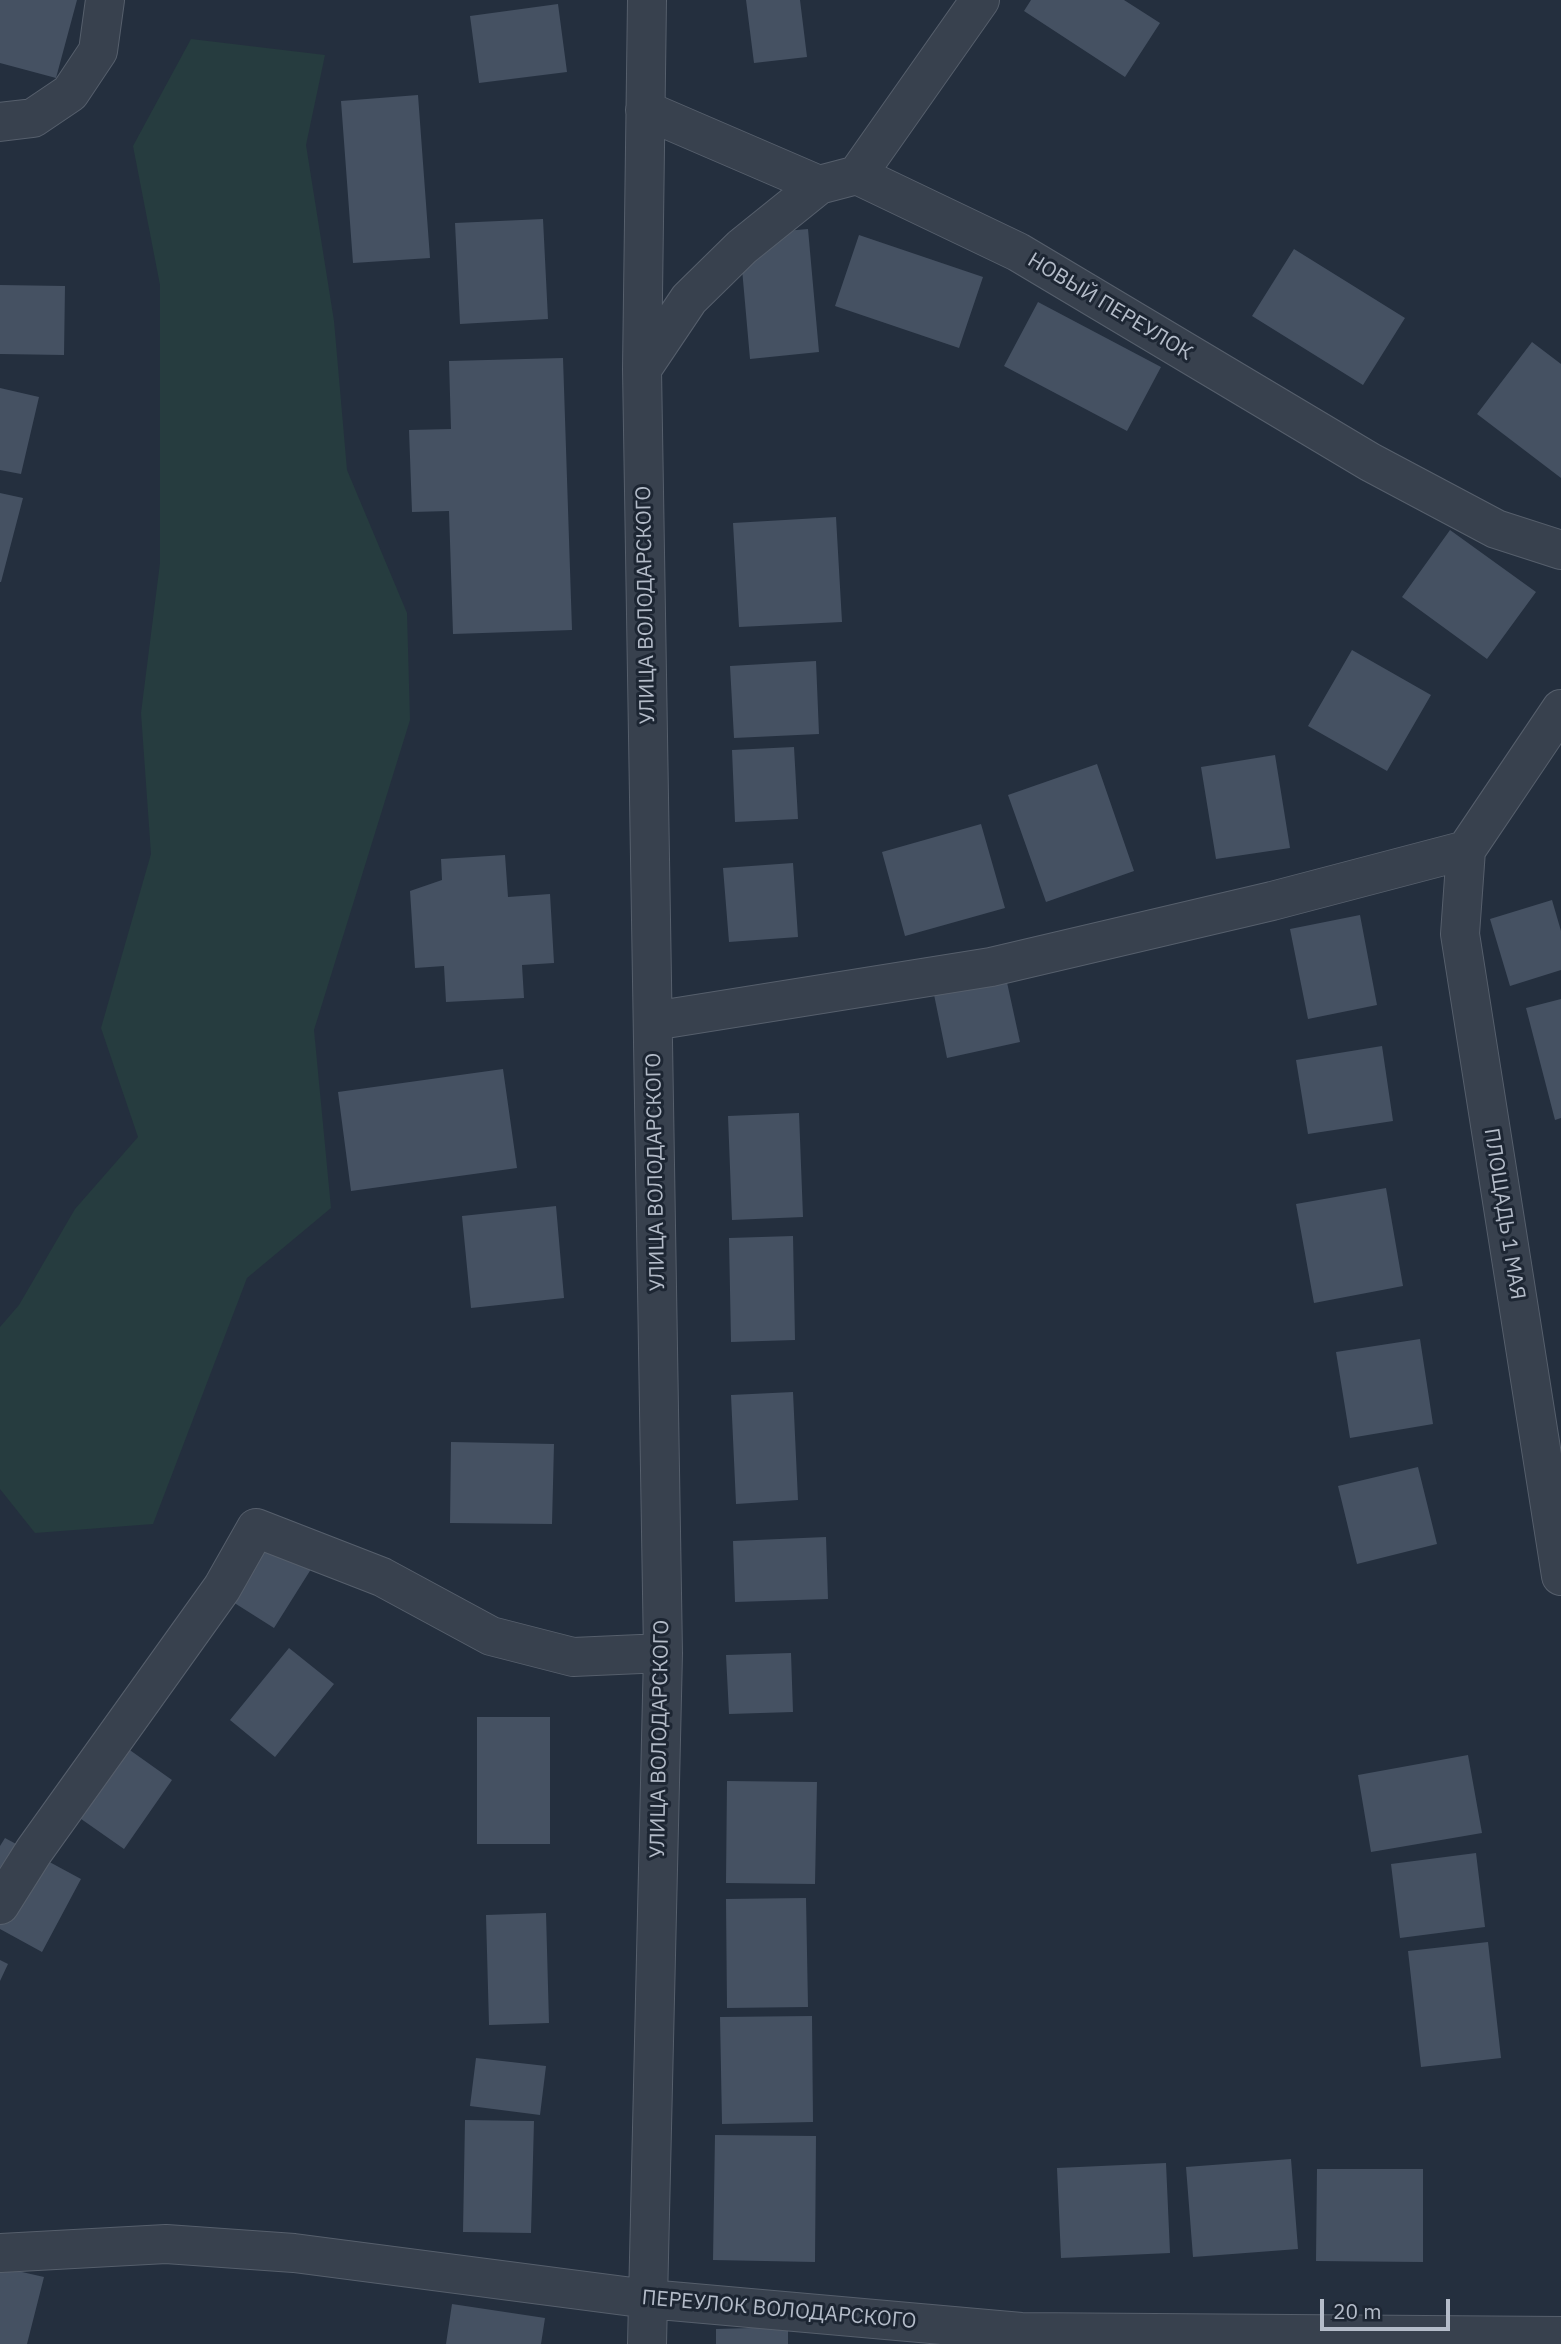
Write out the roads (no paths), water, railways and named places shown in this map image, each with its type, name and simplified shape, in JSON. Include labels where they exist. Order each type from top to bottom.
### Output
[{"type":"street","points":[[0,122],[33,118],[71,93],[97,51],[105,0]]},
{"type":"street","name":"УЛИЦА ВОЛОДАРСКОГО","points":[[647,0],[642,369],[663,1653],[647,2344]]},
{"type":"street","points":[[642,369],[689,299],[742,247],[819,185],[857,175],[980,0]]},
{"type":"street","points":[[645,110],[819,185]]},
{"type":"street","name":"НОВЫЙ ПЕРЕУЛОК","points":[[857,175],[1018,252],[1392,474],[1496,529],[1561,550]]},
{"type":"street","points":[[653,1021],[991,967],[1272,901],[1466,850],[1561,709]]},
{"type":"street","name":"ПЛОЩАДЬ 1 МАЯ","points":[[1466,850],[1460,934],[1561,1576]]},
{"type":"street","points":[[0,1905],[34,1851],[222,1588],[256,1528],[382,1577],[491,1636],[573,1657],[663,1653]]},
{"type":"street","name":"ПЕРЕУЛОК ВОЛОДАРСКОГО","points":[[0,2253],[179,2245],[294,2253],[648,2299],[1021,2332],[1561,2336]]}]
